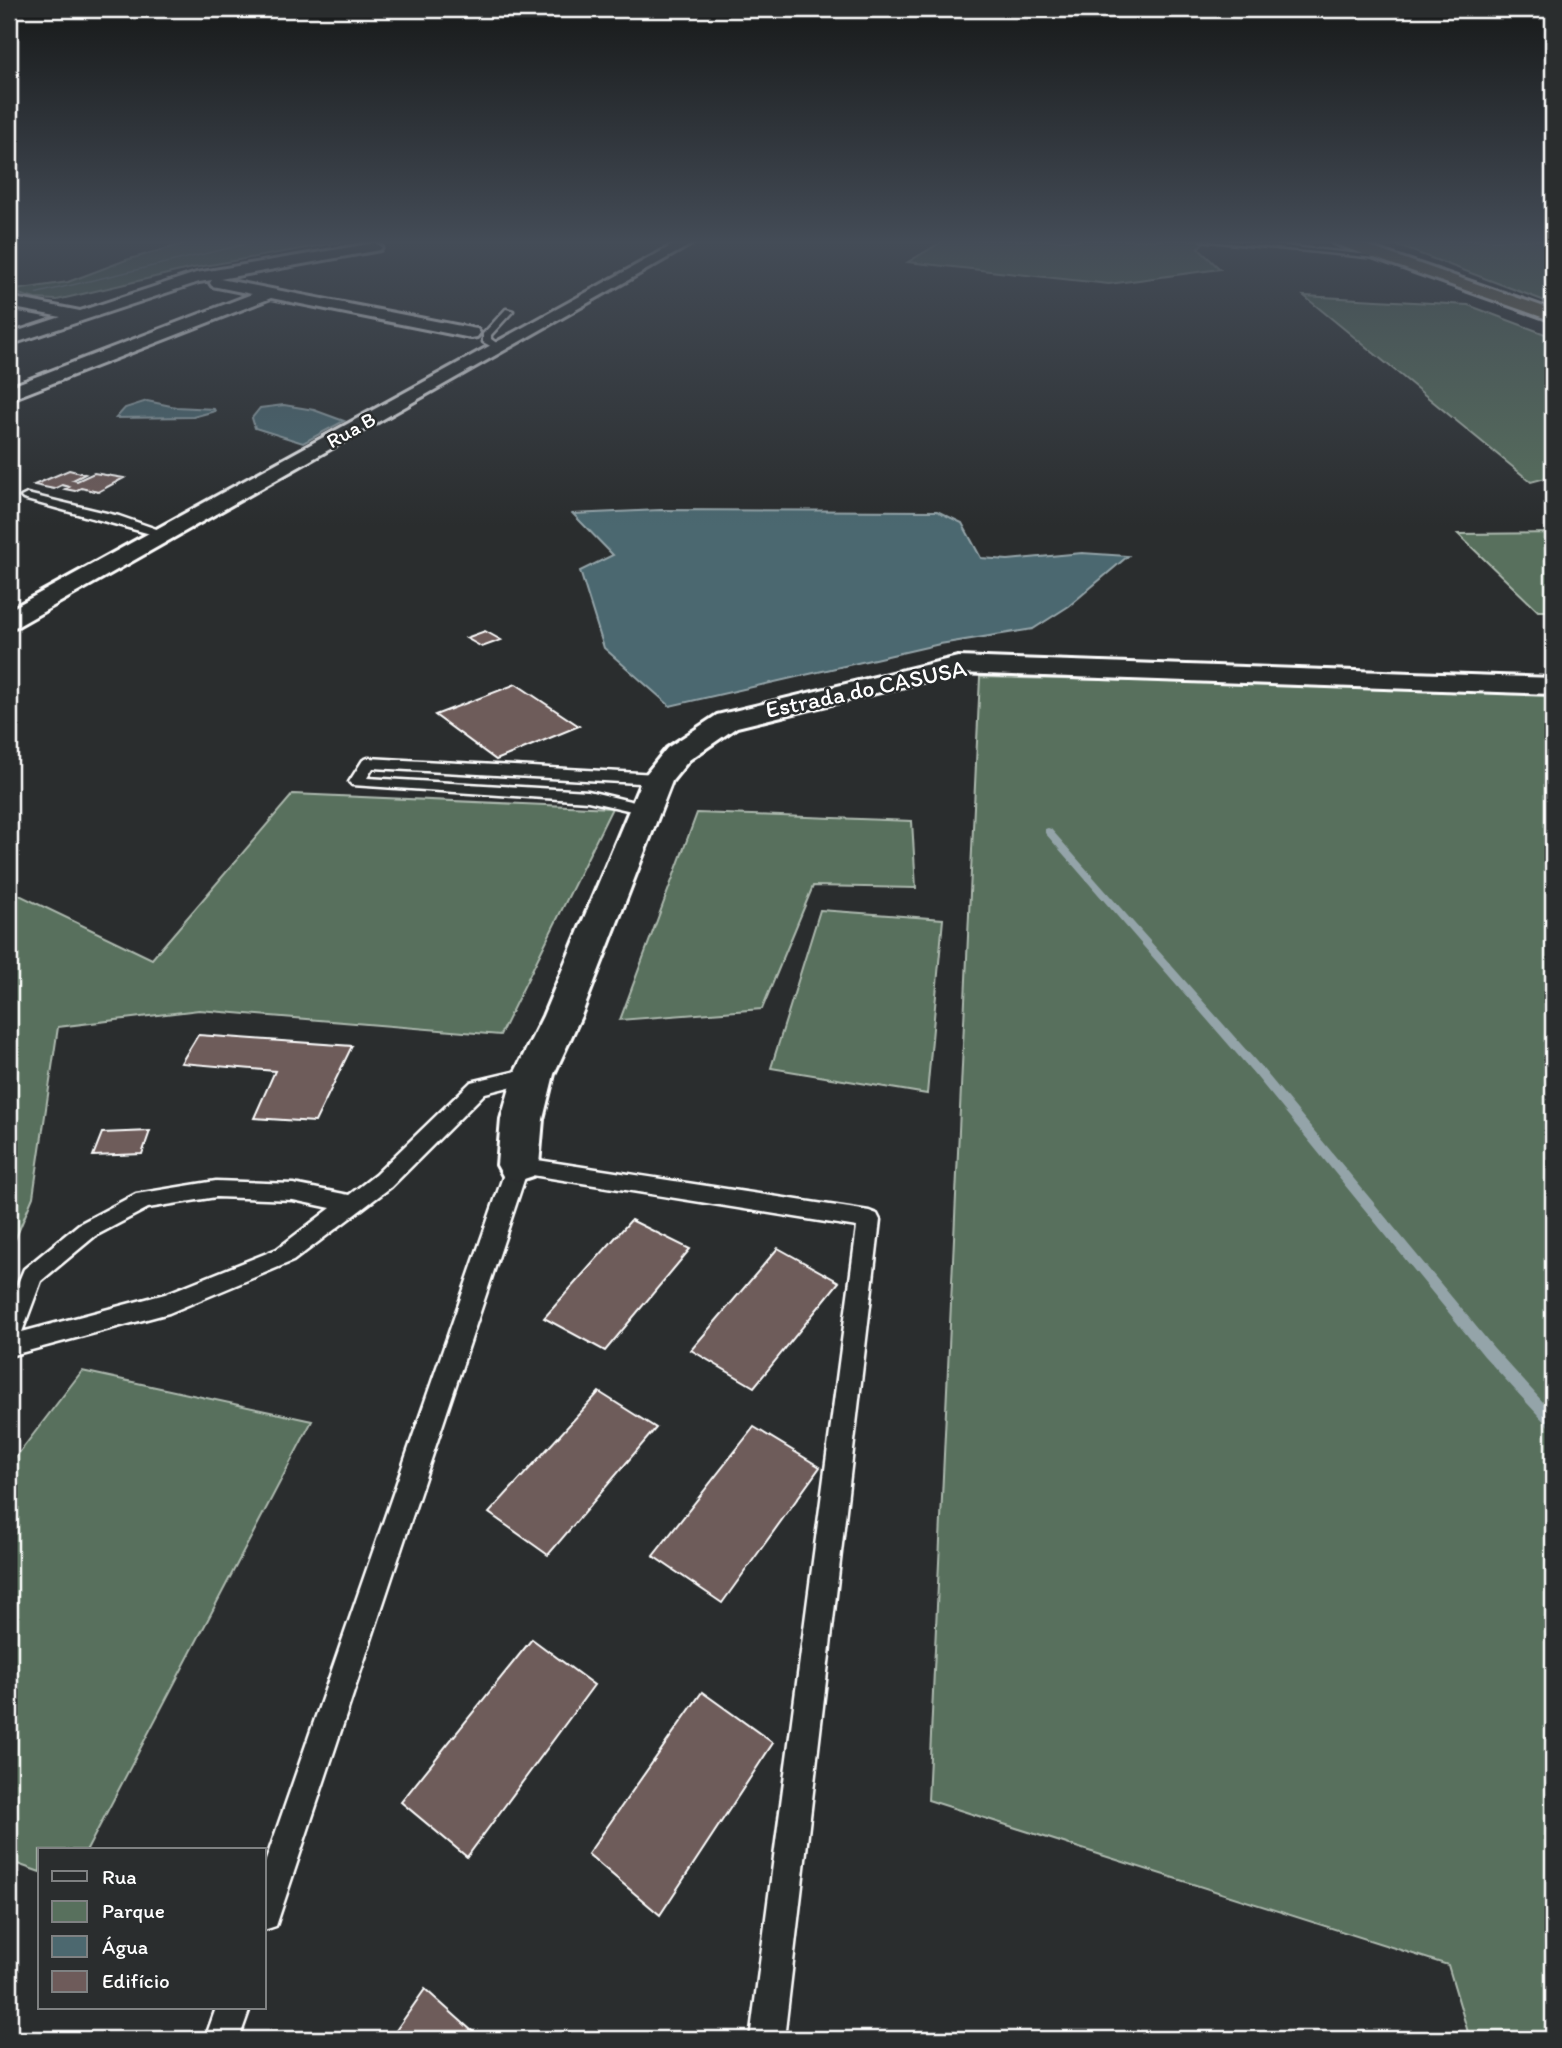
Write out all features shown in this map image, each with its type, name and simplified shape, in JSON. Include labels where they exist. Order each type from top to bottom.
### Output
[{"type":"street","points":[[9,394],[157,336]]},
{"type":"street","points":[[176,336],[200,341]]},
{"type":"street","name":"Rua B","points":[[9,620],[519,336]]},
{"type":"street","name":"Estrada do CASUSA","points":[[517,1166],[522,1119],[534,1074],[562,1016],[657,779],[678,754],[727,721],[958,665],[1553,686]]},
{"type":"lane","points":[[487,336],[486,340],[498,347]]},
{"type":"lane","points":[[27,497],[45,498],[60,505],[111,515],[165,534]]},
{"type":"lane","points":[[645,809],[588,796],[357,782],[368,763],[657,779]]},
{"type":"lane","points":[[588,796],[596,776]]},
{"type":"lane","points":[[9,1346],[182,1298],[285,1255],[383,1181],[478,1087],[534,1074]]},
{"type":"lane","points":[[266,1908],[517,1166],[869,1220],[767,2039]]},
{"type":"lane","points":[[9,1335],[32,1276],[87,1230],[144,1200],[216,1189],[293,1192],[352,1204]]},
{"type":"lane","points":[[222,2039],[232,2010]]},
{"type":"green space","points":[[1352,336],[1553,337],[1553,476],[1531,482]]},
{"type":"green space","points":[[1553,533],[1553,611],[1538,611],[1458,534]]},
{"type":"green space","points":[[980,677],[1553,691],[1553,2039],[1470,2039],[1448,1965],[928,1800]]},
{"type":"green space","points":[[293,794],[612,808],[500,1035],[199,1010],[58,1027],[33,1197],[9,1254],[9,890],[152,959]]},
{"type":"green space","points":[[697,813],[912,821],[916,888],[813,886],[762,1009],[620,1020]]},
{"type":"green space","points":[[820,910],[943,919],[927,1094],[771,1068]]},
{"type":"green space","points":[[82,1371],[312,1421],[88,1848],[38,1848],[38,1871],[9,1861],[9,1466]]},
{"type":"water","points":[[147,401],[215,411],[193,417],[116,418],[125,408]]},
{"type":"water","points":[[284,405],[314,410],[344,421],[303,443],[255,428],[252,418],[260,408]]},
{"type":"water","points":[[660,510],[937,511],[962,523],[981,558],[1008,560],[1082,553],[1128,556],[1069,606],[1033,629],[940,644],[670,706],[604,648],[580,571],[613,555],[573,514]]},
{"type":"building","points":[[69,470],[85,474],[73,480],[77,481],[94,473],[124,478],[98,492],[81,488],[75,491],[65,489],[69,487],[62,485],[54,489],[34,485]]},
{"type":"building","points":[[485,631],[501,640],[482,647],[466,638]]},
{"type":"building","points":[[516,684],[579,726],[496,760],[435,715]]},
{"type":"building","points":[[198,1035],[352,1046],[315,1122],[254,1118],[275,1071],[181,1063]]},
{"type":"building","points":[[150,1131],[142,1154],[93,1156],[102,1133]]},
{"type":"building","points":[[631,1220],[690,1249],[605,1351],[544,1318]]},
{"type":"building","points":[[778,1248],[839,1282],[754,1387],[691,1350]]},
{"type":"building","points":[[599,1392],[656,1428],[548,1555],[489,1513]]},
{"type":"building","points":[[754,1427],[820,1467],[722,1603],[653,1556]]},
{"type":"building","points":[[532,1639],[594,1685],[467,1857],[401,1802]]},
{"type":"building","points":[[702,1692],[773,1743],[660,1915],[588,1854]]},
{"type":"building","points":[[425,1989],[481,2039],[390,2039]]},
{"type":"waterway","points":[[1048,831],[1259,1072],[1489,1352],[1553,1422]]}]
